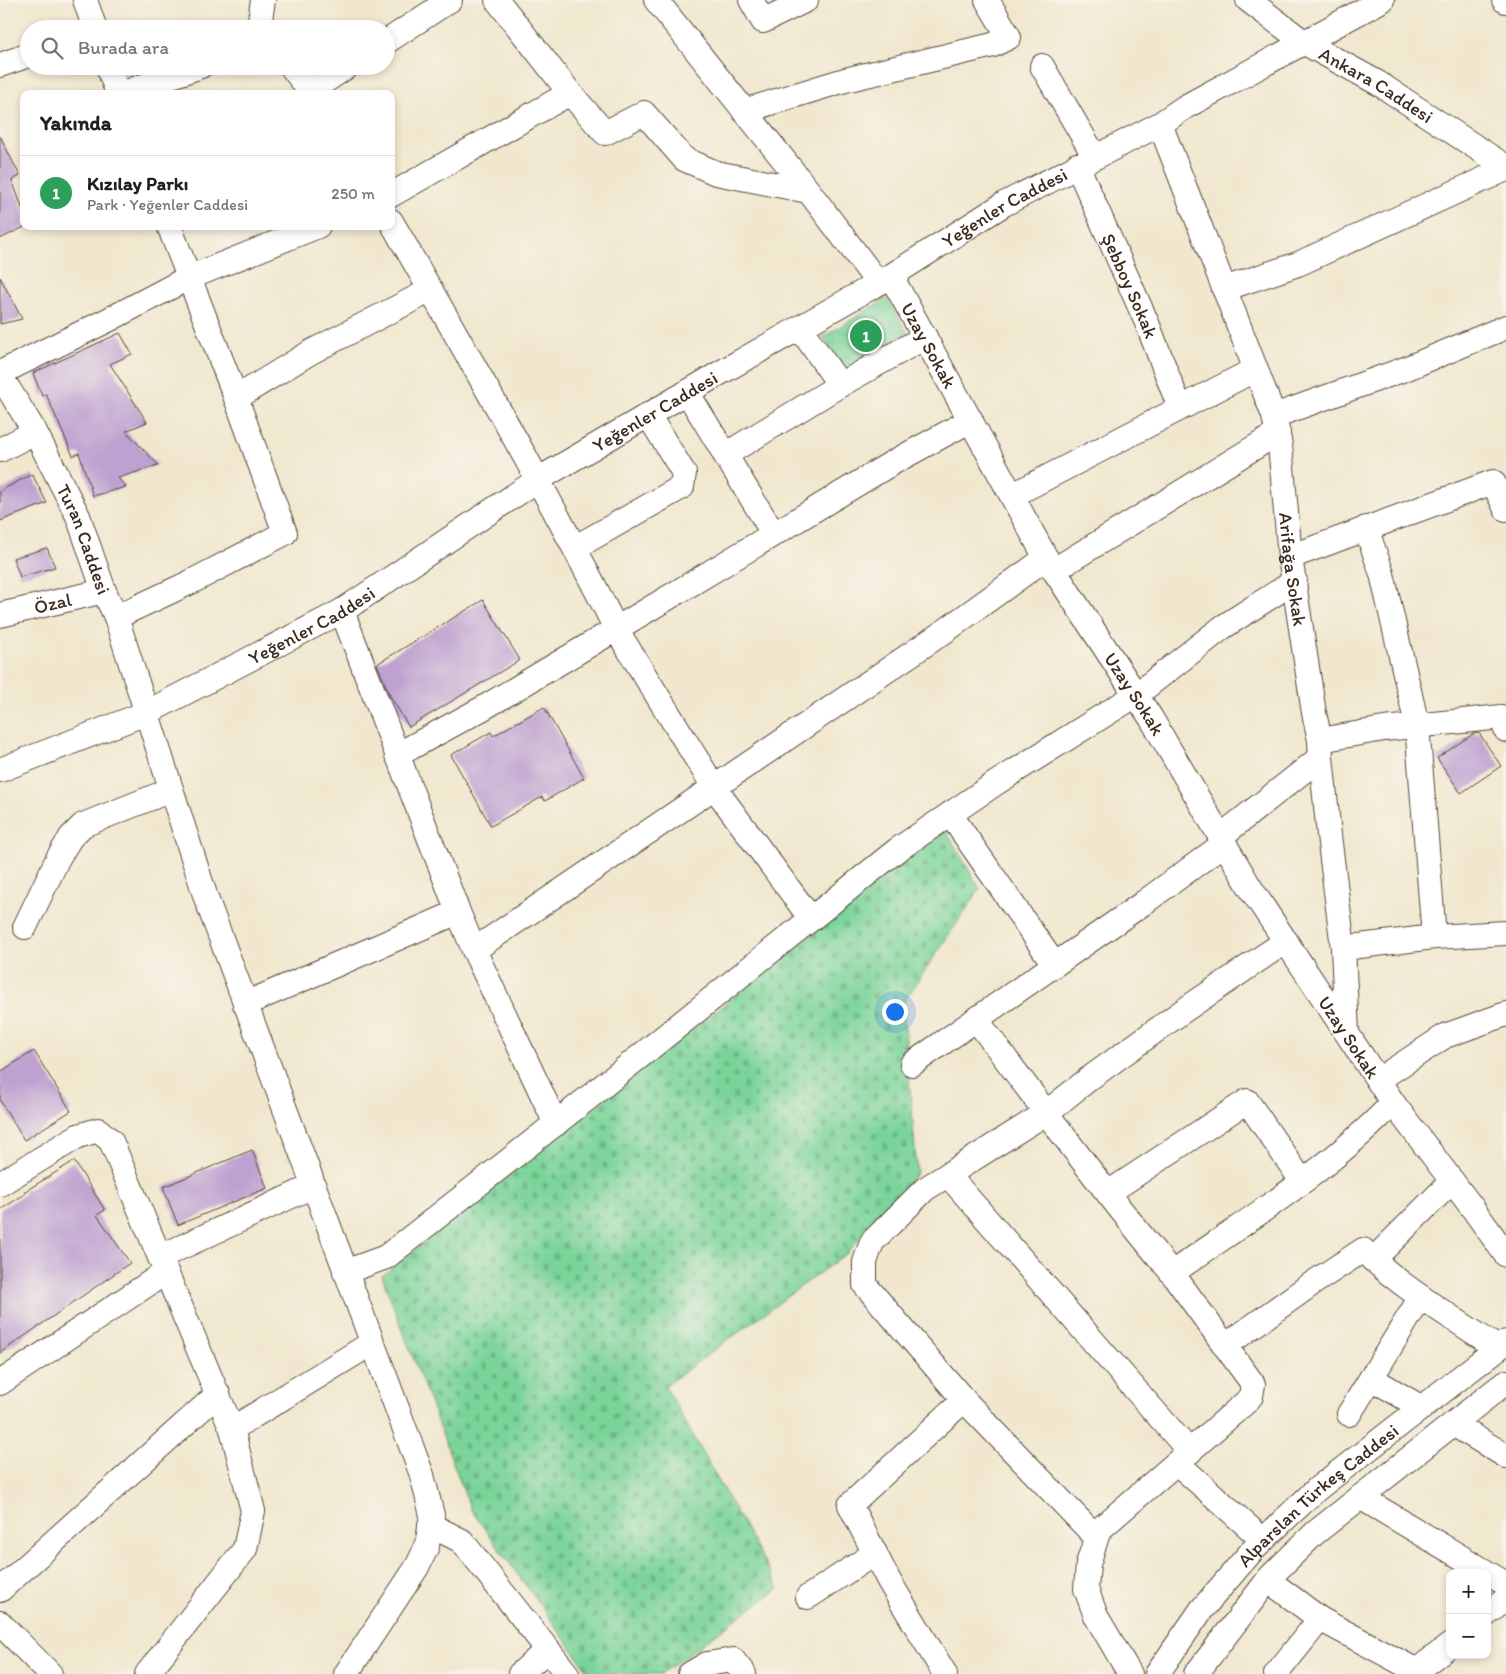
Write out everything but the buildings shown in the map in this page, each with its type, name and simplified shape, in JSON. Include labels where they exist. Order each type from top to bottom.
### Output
[{"type":"street","points":[[85,0],[92,20]]},
{"type":"street","points":[[260,20],[263,0]]},
{"type":"street","points":[[395,36],[450,0]]},
{"type":"street","points":[[497,0],[570,93],[605,133],[644,113],[684,159],[716,173],[808,191]]},
{"type":"street","name":"Uzay Sokak","points":[[656,0],[808,191],[884,280],[925,337],[1050,564],[1136,695],[1251,889],[1393,1103],[1506,1255]]},
{"type":"street","points":[[750,0],[763,21],[806,0]]},
{"type":"street","points":[[744,111],[845,80],[993,45],[1009,37],[987,0]]},
{"type":"street","name":"Ankara Caddesi","points":[[1248,0],[1305,43],[1378,83],[1506,168]]},
{"type":"street","name":"Yeğenler Caddesi","points":[[0,770],[146,713],[342,611],[539,479],[884,280],[1004,204],[1160,124],[1185,107],[1382,0]]},
{"type":"street","points":[[0,65],[20,58]]},
{"type":"street","name":"Şebboy Sokak","points":[[1042,66],[1086,161],[1180,408]]},
{"type":"street","points":[[112,75],[117,90]]},
{"type":"street","points":[[131,90],[175,75]]},
{"type":"street","points":[[298,75],[309,90]]},
{"type":"street","points":[[314,90],[335,75]]},
{"type":"street","points":[[395,193],[570,93]]},
{"type":"street","name":"Arifağa Sokak","points":[[1160,124],[1276,425],[1280,445],[1290,557],[1320,749],[1343,948],[1347,1032]]},
{"type":"street","points":[[1224,289],[1298,264],[1506,168]]},
{"type":"street","points":[[395,228],[539,479],[576,547],[616,629],[714,787],[811,919]]},
{"type":"street","points":[[116,617],[191,582],[285,533],[236,398],[170,230]]},
{"type":"street","points":[[0,374],[114,318],[188,278],[308,230]]},
{"type":"street","points":[[236,398],[311,352],[430,290]]},
{"type":"street","points":[[800,328],[840,385]]},
{"type":"street","points":[[474,950],[945,631],[1276,425],[1405,369],[1504,332]]},
{"type":"street","points":[[724,455],[840,385],[925,337]]},
{"type":"street","points":[[1013,495],[1256,369]]},
{"type":"street","name":"Turan Caddesi","points":[[0,374],[35,432],[78,516],[104,591],[116,617],[206,898],[422,1475],[432,1515],[427,1546],[417,1567],[346,1674]]},
{"type":"street","points":[[687,392],[773,533]]},
{"type":"street","points":[[576,547],[682,487],[684,473],[648,415]]},
{"type":"street","points":[[397,755],[485,707],[773,533],[892,463],[971,420]]},
{"type":"street","points":[[0,450],[35,432]]},
{"type":"street","points":[[1290,557],[1500,480],[1506,509]]},
{"type":"street","points":[[1366,528],[1382,574],[1417,725],[1434,937]]},
{"type":"street","points":[[345,1272],[386,1257],[556,1124],[897,850],[996,783],[1136,695],[1224,627],[1294,580]]},
{"type":"street","name":"Özal","points":[[0,615],[104,591]]},
{"type":"street","points":[[342,611],[458,912],[556,1124]]},
{"type":"street","points":[[912,1064],[1142,904],[1222,840],[1320,749],[1384,729],[1417,725],[1505,721]]},
{"type":"street","points":[[25,927],[62,851],[71,837],[83,825],[171,790]]},
{"type":"street","points":[[950,814],[1054,964]]},
{"type":"street","points":[[245,1004],[458,912]]},
{"type":"street","points":[[1343,948],[1434,937],[1506,933]]},
{"type":"street","points":[[1096,1537],[964,1400],[866,1285],[865,1262],[872,1242],[925,1189],[1046,1113],[1090,1078],[1183,1011],[1286,941]]},
{"type":"street","points":[[1378,1080],[1445,1036],[1506,1014]]},
{"type":"street","points":[[976,1019],[1108,1194],[1172,1273],[1253,1384],[1251,1396],[1246,1402],[1099,1530],[1096,1537],[1088,1564],[1086,1589],[1096,1616],[1130,1674]]},
{"type":"street","points":[[1108,1194],[1247,1102],[1302,1181]]},
{"type":"street","points":[[1172,1273],[1338,1155],[1369,1129],[1393,1103]]},
{"type":"street","points":[[0,1184],[78,1136],[98,1130],[111,1141],[232,1429],[253,1511],[245,1549],[147,1674]]},
{"type":"street","points":[[948,1175],[1184,1457],[1263,1540]]},
{"type":"street","points":[[1373,1260],[1452,1181]]},
{"type":"street","points":[[0,1383],[163,1265],[313,1186]]},
{"type":"street","points":[[1225,1346],[1362,1250],[1422,1297],[1502,1345]]},
{"type":"street","points":[[1349,1414],[1422,1297]]},
{"type":"street","points":[[232,1429],[372,1343]]},
{"type":"street","name":"Alparslan Türkeş Caddesi","points":[[1156,1674],[1202,1610],[1263,1540],[1317,1489],[1502,1345]]},
{"type":"street","points":[[1371,1378],[1422,1408]]},
{"type":"street","name":"Alparslan Türkeş Caddesi","points":[[1196,1674],[1268,1580],[1315,1533],[1506,1382]]},
{"type":"street","points":[[0,1590],[218,1394]]},
{"type":"street","points":[[945,1674],[889,1581],[850,1504],[964,1400]]},
{"type":"street","points":[[1453,1424],[1506,1456]]},
{"type":"street","points":[[1360,1497],[1506,1584]]},
{"type":"street","points":[[430,1525],[462,1541],[567,1674]]},
{"type":"street","points":[[808,1597],[875,1553]]},
{"type":"street","points":[[1268,1580],[1320,1619],[1415,1672],[1446,1648]]},
{"type":"street","points":[[1491,1611],[1506,1599]]},
{"type":"street","points":[[1276,1674],[1320,1619]]},
{"type":"street","points":[[0,1623],[50,1674]]},
{"type":"street","points":[[520,1674],[548,1649]]},
{"type":"street","points":[[690,1674],[707,1664],[733,1660],[744,1674]]},
{"type":"green space","points":[[887,298],[909,335],[846,374],[823,337]]},
{"type":"green space","points":[[945,829],[980,889],[903,1003],[917,1173],[847,1253],[665,1386],[779,1588],[661,1674],[590,1674],[471,1510],[382,1276]]},
{"type":"place","name":"Kızılay Parkı","points":[[866,336]]}]
